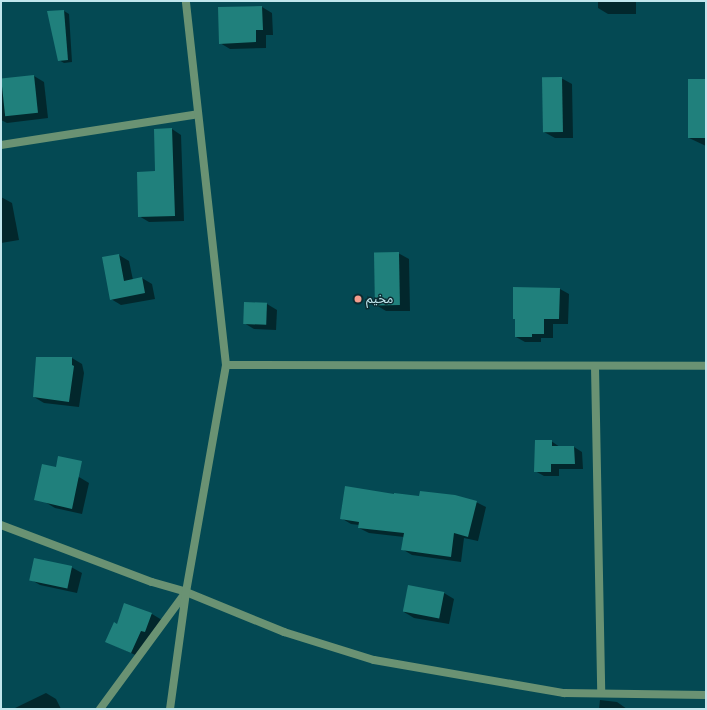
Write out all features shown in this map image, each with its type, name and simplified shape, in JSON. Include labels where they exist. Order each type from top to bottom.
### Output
[{"type":"street","points":[[170,709],[186,592],[226,365],[186,1]]},
{"type":"street","points":[[1,145],[198,114]]},
{"type":"street","points":[[226,365],[595,367],[706,366]]},
{"type":"street","points":[[595,367],[602,693]]},
{"type":"street","points":[[1,525],[152,582],[186,592],[284,632],[374,660],[564,693],[706,695]]},
{"type":"street","points":[[100,709],[186,592]]},
{"type":"building","points":[[262,6],[263,30],[256,30],[256,42],[219,44],[218,7]]},
{"type":"building","points":[[64,10],[68,60],[58,61],[47,11]]},
{"type":"building","points":[[34,75],[38,113],[5,116],[1,78]]},
{"type":"building","points":[[542,77],[562,77],[563,132],[543,132]]},
{"type":"building","points":[[688,79],[706,79],[706,138],[688,138]]},
{"type":"building","points":[[172,128],[175,216],[138,217],[137,172],[155,171],[154,129]]},
{"type":"building","points":[[374,252],[399,252],[400,305],[375,305]]},
{"type":"building","points":[[119,254],[124,281],[142,277],[145,293],[110,300],[102,257]]},
{"type":"building","points":[[513,287],[560,288],[559,319],[544,319],[544,334],[532,334],[532,337],[515,337],[515,319],[513,319]]},
{"type":"building","points":[[244,302],[267,303],[266,325],[243,324]]},
{"type":"building","points":[[36,357],[72,357],[72,365],[74,366],[69,402],[33,397]]},
{"type":"building","points":[[535,440],[552,440],[552,446],[574,446],[575,464],[551,464],[551,472],[534,472]]},
{"type":"building","points":[[58,456],[82,461],[72,509],[34,500],[42,464],[56,467]]},
{"type":"building","points":[[345,486],[394,494],[419,496],[420,491],[455,495],[477,501],[468,537],[454,533],[451,557],[401,550],[404,533],[358,528],[359,522],[340,519]]},
{"type":"building","points":[[34,558],[72,566],[67,589],[29,580]]},
{"type":"building","points":[[408,585],[444,592],[439,619],[403,612]]},
{"type":"building","points":[[124,603],[152,613],[145,632],[141,631],[131,653],[105,642],[114,622],[117,624]]},
{"type":"place","name":"مخيم","points":[[358,299]]}]
